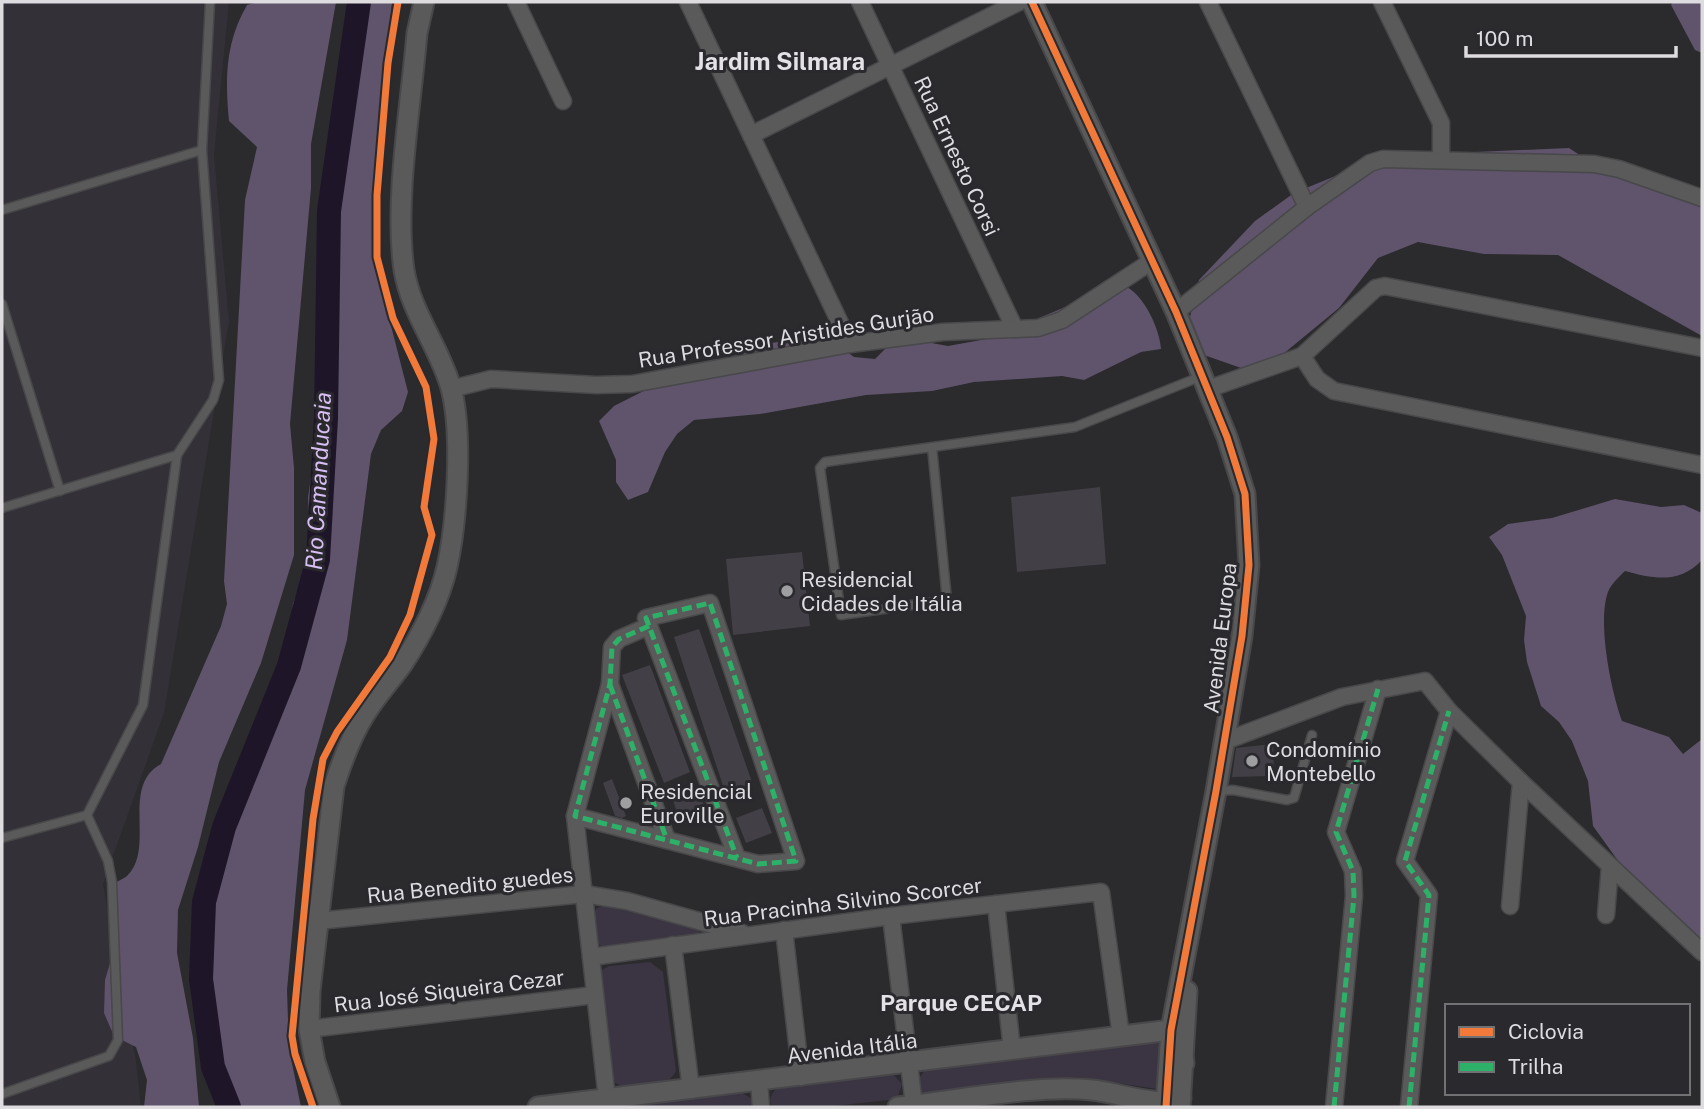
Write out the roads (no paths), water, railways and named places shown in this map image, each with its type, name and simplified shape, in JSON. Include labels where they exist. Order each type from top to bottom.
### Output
[{"type":"street","points":[[330,1107],[315,1062],[309,1029],[318,921],[334,786],[344,754],[365,713],[404,661],[430,614],[447,568],[457,446],[451,389],[418,315],[408,284],[401,229],[417,33],[424,2]]},
{"type":"street","points":[[516,2],[563,101]]},
{"type":"street","points":[[688,2],[850,344]]},
{"type":"street","name":"Rua Ernesto Corsi","points":[[860,2],[1015,329]]},
{"type":"street","points":[[751,135],[1018,2]]},
{"type":"street","name":"Avenida Europa","points":[[1032,2],[1176,312],[1205,382],[1245,494],[1249,565],[1225,741],[1171,1030],[1173,1104]]},
{"type":"street","points":[[1208,2],[1307,207]]},
{"type":"street","points":[[1382,2],[1441,123],[1441,159]]},
{"type":"street","points":[[1176,312],[1307,207],[1370,163],[1383,159],[1594,164],[1619,169],[1702,198]]},
{"type":"street","name":"Rua Professor Aristides Gurjão","points":[[451,389],[491,379],[596,385],[632,384],[850,344],[943,332],[1038,328],[1062,320],[1152,261]]},
{"type":"street","points":[[1205,382],[1302,356],[1376,288],[1385,286],[1702,348]]},
{"type":"street","points":[[1302,356],[1317,379],[1334,391],[1702,465]]},
{"type":"street","points":[[575,816],[758,864],[796,861],[710,603],[646,618],[737,858]]},
{"type":"street","points":[[607,1100],[575,816],[610,684],[612,646],[619,639],[649,626]]},
{"type":"street","points":[[1225,741],[1342,697],[1425,681],[1450,711],[1521,782],[1702,952]]},
{"type":"street","points":[[610,684],[667,840]]},
{"type":"street","points":[[1334,1107],[1354,896],[1353,872],[1336,832],[1378,689]]},
{"type":"street","points":[[1409,1107],[1429,895],[1405,861],[1450,711]]},
{"type":"street","points":[[1510,906],[1521,782]]},
{"type":"street","points":[[1606,915],[1610,866]]},
{"type":"street","name":"Rua Pracinha Silvino Scorcer","points":[[591,957],[747,934],[1101,892],[1121,1036]]},
{"type":"street","name":"Rua Benedito guedes","points":[[318,921],[584,894],[627,901],[747,934]]},
{"type":"street","points":[[996,904],[1012,1050]]},
{"type":"street","points":[[891,916],[909,1063],[906,1106],[1064,1088],[1124,1101],[1173,1104]]},
{"type":"street","points":[[784,930],[801,1077]]},
{"type":"street","name":"Avenida Europa","points":[[1173,1104],[1184,1063],[1187,937]]},
{"type":"street","points":[[673,945],[691,1090]]},
{"type":"street","name":"Rua José Siqueira Cezar","points":[[309,1029],[595,995]]},
{"type":"street","points":[[1171,1030],[1179,1036],[1184,1063]]},
{"type":"street","name":"Avenida Itália","points":[[538,1107],[1171,1030]]},
{"type":"street","points":[[759,1082],[761,1107]]},
{"type":"lane","points":[[2,838],[87,815],[143,705],[177,455],[213,400],[219,380],[202,150],[210,2]]},
{"type":"lane","points":[[2,210],[202,150]]},
{"type":"lane","points":[[2,304],[60,491]]},
{"type":"lane","points":[[932,447],[947,600],[841,615],[821,465],[932,447],[1076,427],[1205,382]]},
{"type":"lane","points":[[2,508],[177,455]]},
{"type":"lane","points":[[1216,791],[1233,790],[1287,800],[1294,798],[1312,734]]},
{"type":"lane","points":[[2,1094],[109,1056],[116,1049],[118,1041],[112,882],[108,861],[87,815]]},
{"type":"waterway","name":"Rio Camanducaia","points":[[229,1107],[213,1067],[201,979],[204,902],[224,827],[289,666],[318,559],[326,418],[329,211],[359,2]]},
{"type":"place","name":"Residencial Cidades de Itália","points":[[787,591]]},
{"type":"place","name":"Condomínio Montebello","points":[[1252,761]]},
{"type":"place","name":"Residencial Euroville","points":[[626,803]]},
{"type":"district","name":"Jardim Silmara","points":[[780,61]]},
{"type":"district","name":"Parque CECAP","points":[[961,1002]]}]
